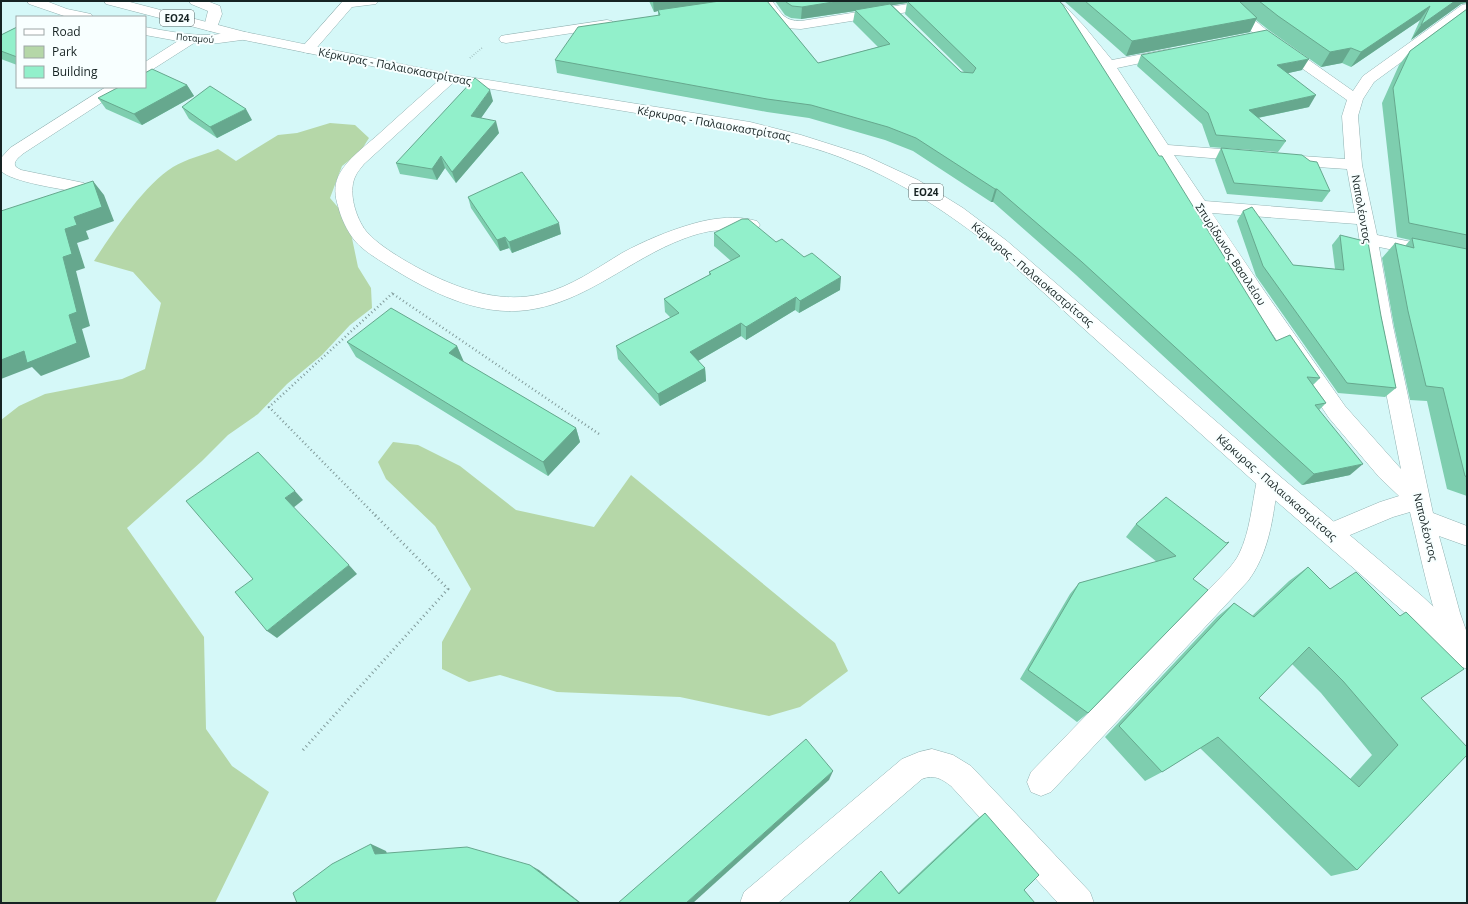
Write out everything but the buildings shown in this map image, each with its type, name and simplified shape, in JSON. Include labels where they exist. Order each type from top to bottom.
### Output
[{"type":"street","points":[[34,1],[63,12],[81,16]]},
{"type":"street","name":"Κέρκυρας - Παλαιοκαστρίτσας","points":[[111,1],[244,36],[450,78],[758,128],[818,144],[878,166],[934,196],[1001,245],[1268,480],[1413,604],[1464,652]]},
{"type":"street","points":[[196,1],[215,9],[211,27]]},
{"type":"street","points":[[308,49],[348,3],[371,1]]},
{"type":"street","points":[[750,4],[766,1],[778,19],[788,25],[801,25],[952,1]]},
{"type":"street","name":"Σπυρίδωνος Βασιλείου","points":[[1053,1],[1079,29],[1108,65],[1262,303],[1338,412],[1421,510]]},
{"type":"street","points":[[1462,1],[1467,2]]},
{"type":"street","points":[[1224,2],[1264,35],[1355,99]]},
{"type":"street","name":"Ναπολέοντος","points":[[1464,652],[1447,613],[1421,510],[1383,326],[1366,219],[1354,165],[1350,116],[1355,99],[1368,79],[1467,8]]},
{"type":"street","points":[[892,11],[903,22]]},
{"type":"street","points":[[506,39],[616,23]]},
{"type":"street","name":"Ποταμού","points":[[146,31],[191,39],[212,40],[244,36]]},
{"type":"street","points":[[1248,38],[1264,35]]},
{"type":"street","points":[[146,67],[191,39]]},
{"type":"street","points":[[1108,65],[1186,50]]},
{"type":"street","points":[[450,78],[358,161],[346,178],[344,195],[351,222],[363,240],[414,273],[442,288],[483,300],[503,304],[531,303],[574,288],[650,247],[682,234],[723,224],[751,225]]},
{"type":"street","points":[[78,187],[16,174],[6,167],[7,162],[18,150],[114,88]]},
{"type":"street","points":[[1163,149],[1354,165]]},
{"type":"street","points":[[1200,206],[1366,219]]},
{"type":"street","points":[[1368,239],[1467,259]]},
{"type":"street","points":[[1041,782],[1239,575],[1250,557],[1268,480]]},
{"type":"street","points":[[1331,533],[1388,509],[1421,510],[1467,536]]},
{"type":"street","points":[[755,903],[912,769],[923,763],[936,762],[949,767],[961,776],[1079,903]]},
{"type":"path","points":[[450,78],[481,48],[506,39]]},
{"type":"path","points":[[303,750],[448,589],[269,407],[414,273]]},
{"type":"path","points":[[392,294],[599,434]]},
{"type":"green space","points":[[330,123],[355,125],[369,138],[360,152],[342,166],[330,198],[348,219],[358,267],[371,288],[372,308],[350,325],[322,355],[287,384],[258,414],[228,435],[202,461],[127,528],[204,637],[206,729],[232,766],[269,792],[215,903],[1,903],[1,420],[19,406],[45,394],[122,379],[145,369],[161,303],[133,272],[94,261],[140,197],[162,175],[178,164],[218,149],[236,161],[278,135],[297,133]]},
{"type":"green space","points":[[393,442],[418,445],[460,466],[516,510],[594,527],[631,475],[835,643],[848,671],[800,707],[769,716],[680,697],[557,692],[500,675],[469,682],[442,669],[442,642],[471,589],[435,526],[386,479],[378,462]]}]
